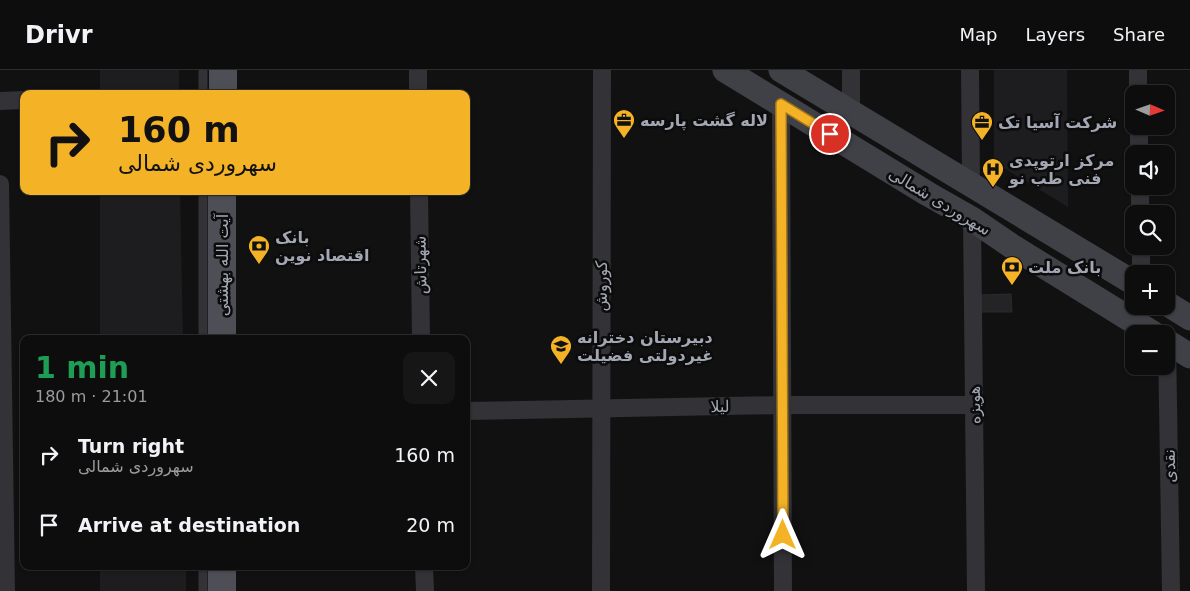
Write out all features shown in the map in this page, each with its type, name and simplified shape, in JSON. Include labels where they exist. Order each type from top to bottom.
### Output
[{"type":"main road","points":[[223,70],[223,90]]},
{"type":"main road","name":"سهروردی شمالی","points":[[725,70],[972,219],[1013,247],[1140,325]]},
{"type":"main road","name":"سهروردی شمالی","points":[[781,70],[1125,278]]},
{"type":"main road","points":[[971,184],[972,219]]},
{"type":"main road","name":"آیت الله بهشتی","points":[[222,195],[222,335]]},
{"type":"main road","points":[[1175,309],[1190,318]]},
{"type":"main road","name":"سهروردی شمالی","points":[[1175,347],[1190,356]]},
{"type":"main road","points":[[222,570],[222,591]]},
{"type":"street","points":[[418,70],[418,90]]},
{"type":"street","name":"کوروش","points":[[601,591],[602,70]]},
{"type":"street","points":[[851,70],[851,112]]},
{"type":"street","points":[[970,70],[971,184]]},
{"type":"street","points":[[1138,70],[1138,85]]},
{"type":"street","points":[[0,101],[20,100]]},
{"type":"street","points":[[781,104],[783,591]]},
{"type":"street","points":[[0,184],[6,591]]},
{"type":"street","name":"شهرتاش","points":[[419,195],[421,335]]},
{"type":"street","name":"هویزه","points":[[972,219],[976,591]]},
{"type":"street","name":"نقدی","points":[[1164,375],[1171,591]]},
{"type":"street","name":"لیلا","points":[[470,410],[782,405],[974,405]]},
{"type":"street","points":[[424,570],[425,591]]},
{"type":"lane","points":[[203,70],[203,90]]},
{"type":"lane","points":[[203,195],[203,335]]},
{"type":"lane","points":[[203,570],[203,591]]},
{"type":"shaded area","points":[[100,70],[179,70],[179,90],[100,90]]},
{"type":"shaded area","points":[[994,70],[1067,70],[1068,207],[994,162]]},
{"type":"shaded area","points":[[100,195],[180,195],[183,335],[100,335]]},
{"type":"shaded area","points":[[100,570],[186,570],[186,591],[100,591]]},
{"type":"building","points":[[1011,294],[1012,312],[980,312],[979,295]]},
{"type":"place","name":"لاله گشت پارسه","points":[[624,139]]},
{"type":"place","name":"شرکت آسیا تک","points":[[982,141]]},
{"type":"place","name":"مرکز ارتوپدی فنی طب نو","points":[[993,188]]},
{"type":"place","name":"بانک اقتصاد نوین","points":[[259,265]]},
{"type":"place","name":"بانک ملت","points":[[1012,286]]},
{"type":"place","name":"دبيرستان دخترانه غیردولتی فضیلت","points":[[561,365]]},
{"type":"route","points":[[783,535],[781,104],[830,134]]}]
